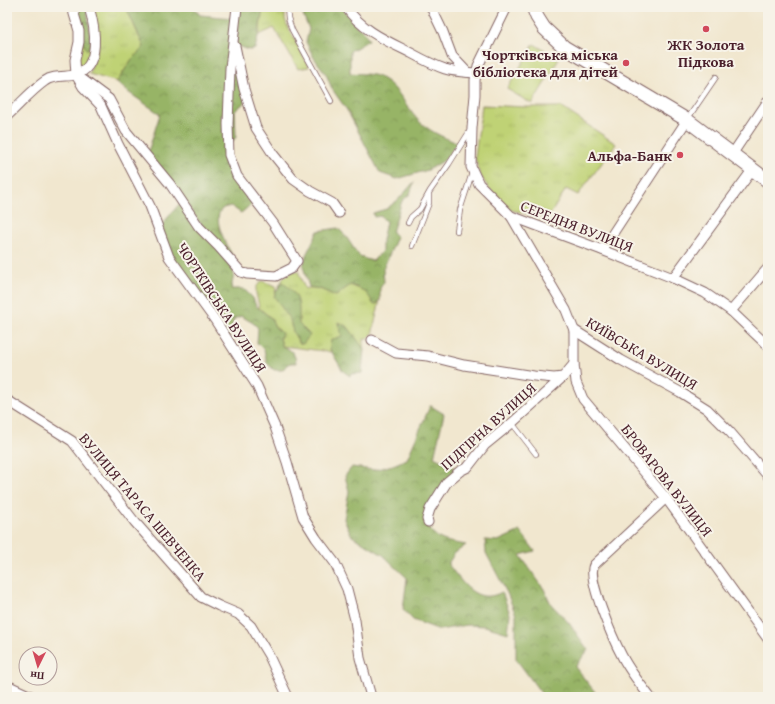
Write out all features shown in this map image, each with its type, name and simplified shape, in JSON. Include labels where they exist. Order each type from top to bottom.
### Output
[{"type":"street","points":[[72,7],[79,31],[76,75]]},
{"type":"street","points":[[7,116],[46,80],[76,75],[84,70],[90,62],[95,48],[89,7]]},
{"type":"street","points":[[76,75],[109,99],[126,131],[170,184],[199,227],[241,272],[247,274],[276,276],[292,268],[297,261],[273,223],[237,176],[229,155],[228,124],[230,68],[237,7]]},
{"type":"street","points":[[346,7],[351,15],[361,25],[384,39],[436,66],[451,71],[471,72]]},
{"type":"street","points":[[431,7],[452,56],[471,72],[475,95],[472,128],[472,173]]},
{"type":"street","points":[[471,72],[481,59],[507,7]]},
{"type":"street","points":[[533,7],[544,28],[564,47],[687,120],[733,153],[768,181]]},
{"type":"street","points":[[233,38],[244,89],[256,128],[273,154],[293,179],[310,191],[332,203],[339,213]]},
{"type":"street","name":"ЧОРТКІВСЬКА ВУЛИЦЯ","points":[[76,75],[83,87],[101,106],[118,144],[150,206],[169,257],[215,320],[257,386],[275,428],[287,462],[303,517],[316,538],[335,563],[347,589],[355,620],[360,658],[370,697]]},
{"type":"street","points":[[733,153],[768,101]]},
{"type":"street","points":[[602,250],[687,120]]},
{"type":"street","points":[[673,278],[753,170]]},
{"type":"street","name":"СЕРЕДНЯ ВУЛИЦЯ","points":[[472,173],[478,184],[510,216],[673,278],[705,293],[731,311],[768,346]]},
{"type":"street","name":"КИЇВСЬКА ВУЛИЦЯ","points":[[510,216],[566,310],[574,330],[621,360],[680,392],[707,409],[730,432],[768,476]]},
{"type":"street","points":[[731,311],[768,268]]},
{"type":"street","name":"БРОВАРОВА ВУЛИЦЯ","points":[[574,330],[574,364],[576,382],[583,399],[666,498],[768,639]]},
{"type":"street","name":"ПІДГІРНА ВУЛИЦЯ","points":[[372,340],[396,353],[428,356],[464,365],[546,378],[563,377]]},
{"type":"street","name":"ПІДГІРНА ВУЛИЦЯ","points":[[428,522],[427,519],[430,509],[447,482],[460,471],[468,467],[485,445],[563,377],[574,364]]},
{"type":"street","name":"ВУЛИЦЯ ТАРАСА ШЕВЧЕНКА","points":[[7,400],[72,441],[134,521],[201,597],[238,614],[252,626],[269,656],[288,697]]},
{"type":"street","points":[[650,697],[622,656],[606,622],[593,581],[591,569],[666,498]]},
{"type":"street","points":[[7,685],[33,697]]},
{"type":"lane","points":[[287,7],[288,18],[292,30],[331,101]]},
{"type":"lane","points":[[687,120],[716,77]]},
{"type":"lane","points":[[408,223],[411,217],[420,209],[429,192],[450,164],[472,128]]},
{"type":"lane","points":[[458,231],[460,210],[472,173]]},
{"type":"lane","points":[[412,246],[429,203],[429,192]]},
{"type":"lane","points":[[512,423],[536,454]]},
{"type":"green space","points":[[74,7],[87,7],[91,44],[87,50],[83,43]]},
{"type":"green space","points":[[92,7],[126,7],[144,47],[132,59],[117,82],[89,74],[97,51]]},
{"type":"green space","points":[[126,7],[193,7],[200,15],[233,18],[246,101],[235,111],[236,137],[227,147],[226,153],[227,161],[234,176],[253,203],[241,213],[231,206],[223,208],[219,213],[218,219],[221,232],[232,255],[205,230],[148,152],[160,114],[128,92],[117,82],[132,59],[144,47]]},
{"type":"green space","points":[[239,7],[263,7],[255,49],[249,50],[236,45]]},
{"type":"green space","points":[[263,7],[285,7],[285,19],[287,25],[309,67],[298,69],[274,28],[259,35]]},
{"type":"green space","points":[[298,7],[342,7],[353,23],[364,32],[369,40],[350,51],[350,73],[371,75],[383,79],[393,87],[421,123],[436,133],[457,143],[445,160],[428,170],[397,179],[380,173],[347,110],[332,89],[326,74],[314,58],[306,42],[309,29]]},
{"type":"green space","points":[[81,33],[91,44],[88,62],[80,69],[77,58]]},
{"type":"green space","points":[[534,44],[559,59],[532,104],[507,89]]},
{"type":"green space","points":[[482,105],[561,107],[616,144],[578,195],[566,189],[548,218],[510,210],[488,187],[480,175],[475,157]]},
{"type":"green space","points":[[414,182],[410,194],[402,201],[392,232],[397,237],[383,269],[384,282],[380,288],[380,300],[377,304],[373,304],[364,292],[350,285],[336,296],[320,289],[309,287],[303,266],[306,255],[318,231],[338,228],[347,237],[361,257],[373,261],[382,251],[382,240],[386,222],[381,216],[374,217],[373,213],[386,209],[398,200]]},
{"type":"green space","points":[[180,203],[230,263],[234,274],[231,289],[244,289],[253,298],[256,306],[271,318],[275,327],[282,333],[280,338],[282,346],[292,352],[296,363],[288,364],[283,370],[274,370],[267,363],[264,350],[257,343],[258,328],[253,323],[241,316],[234,319],[229,337],[170,256],[159,228]]},
{"type":"green space","points":[[294,271],[298,271],[305,289],[317,288],[336,296],[350,285],[365,291],[377,304],[380,300],[372,335],[364,339],[364,349],[338,323],[342,336],[330,349],[331,352],[282,346],[280,338],[282,333],[275,327],[271,318],[259,308],[256,290],[262,281],[276,286],[275,294],[284,277]]},
{"type":"green space","points":[[282,282],[293,291],[296,296],[299,305],[299,324],[310,335],[303,344],[299,343],[293,332],[290,320],[274,296]]},
{"type":"green space","points":[[338,322],[348,327],[364,349],[362,373],[351,374],[350,376],[343,371],[330,349],[331,340],[342,336]]},
{"type":"green space","points":[[430,406],[444,414],[434,457],[459,470],[446,481],[427,526],[436,536],[448,542],[466,545],[454,554],[448,564],[470,590],[485,596],[493,596],[502,592],[510,614],[508,633],[485,626],[467,625],[440,630],[413,620],[403,609],[407,578],[383,555],[352,536],[344,519],[349,491],[345,476],[352,467],[373,470],[393,465],[407,459]]},
{"type":"green space","points":[[520,531],[535,551],[520,555],[544,589],[551,604],[569,623],[588,650],[575,667],[599,697],[544,697],[516,659],[516,615],[507,593],[486,553],[485,540],[498,541]]},
{"type":"place","name":"ЖК Золота Підкова","points":[[706,29]]},
{"type":"place","name":"Чортківська міська бібліотека для дітей","points":[[626,63]]},
{"type":"place","name":"Альфа-Банк","points":[[680,155]]}]
